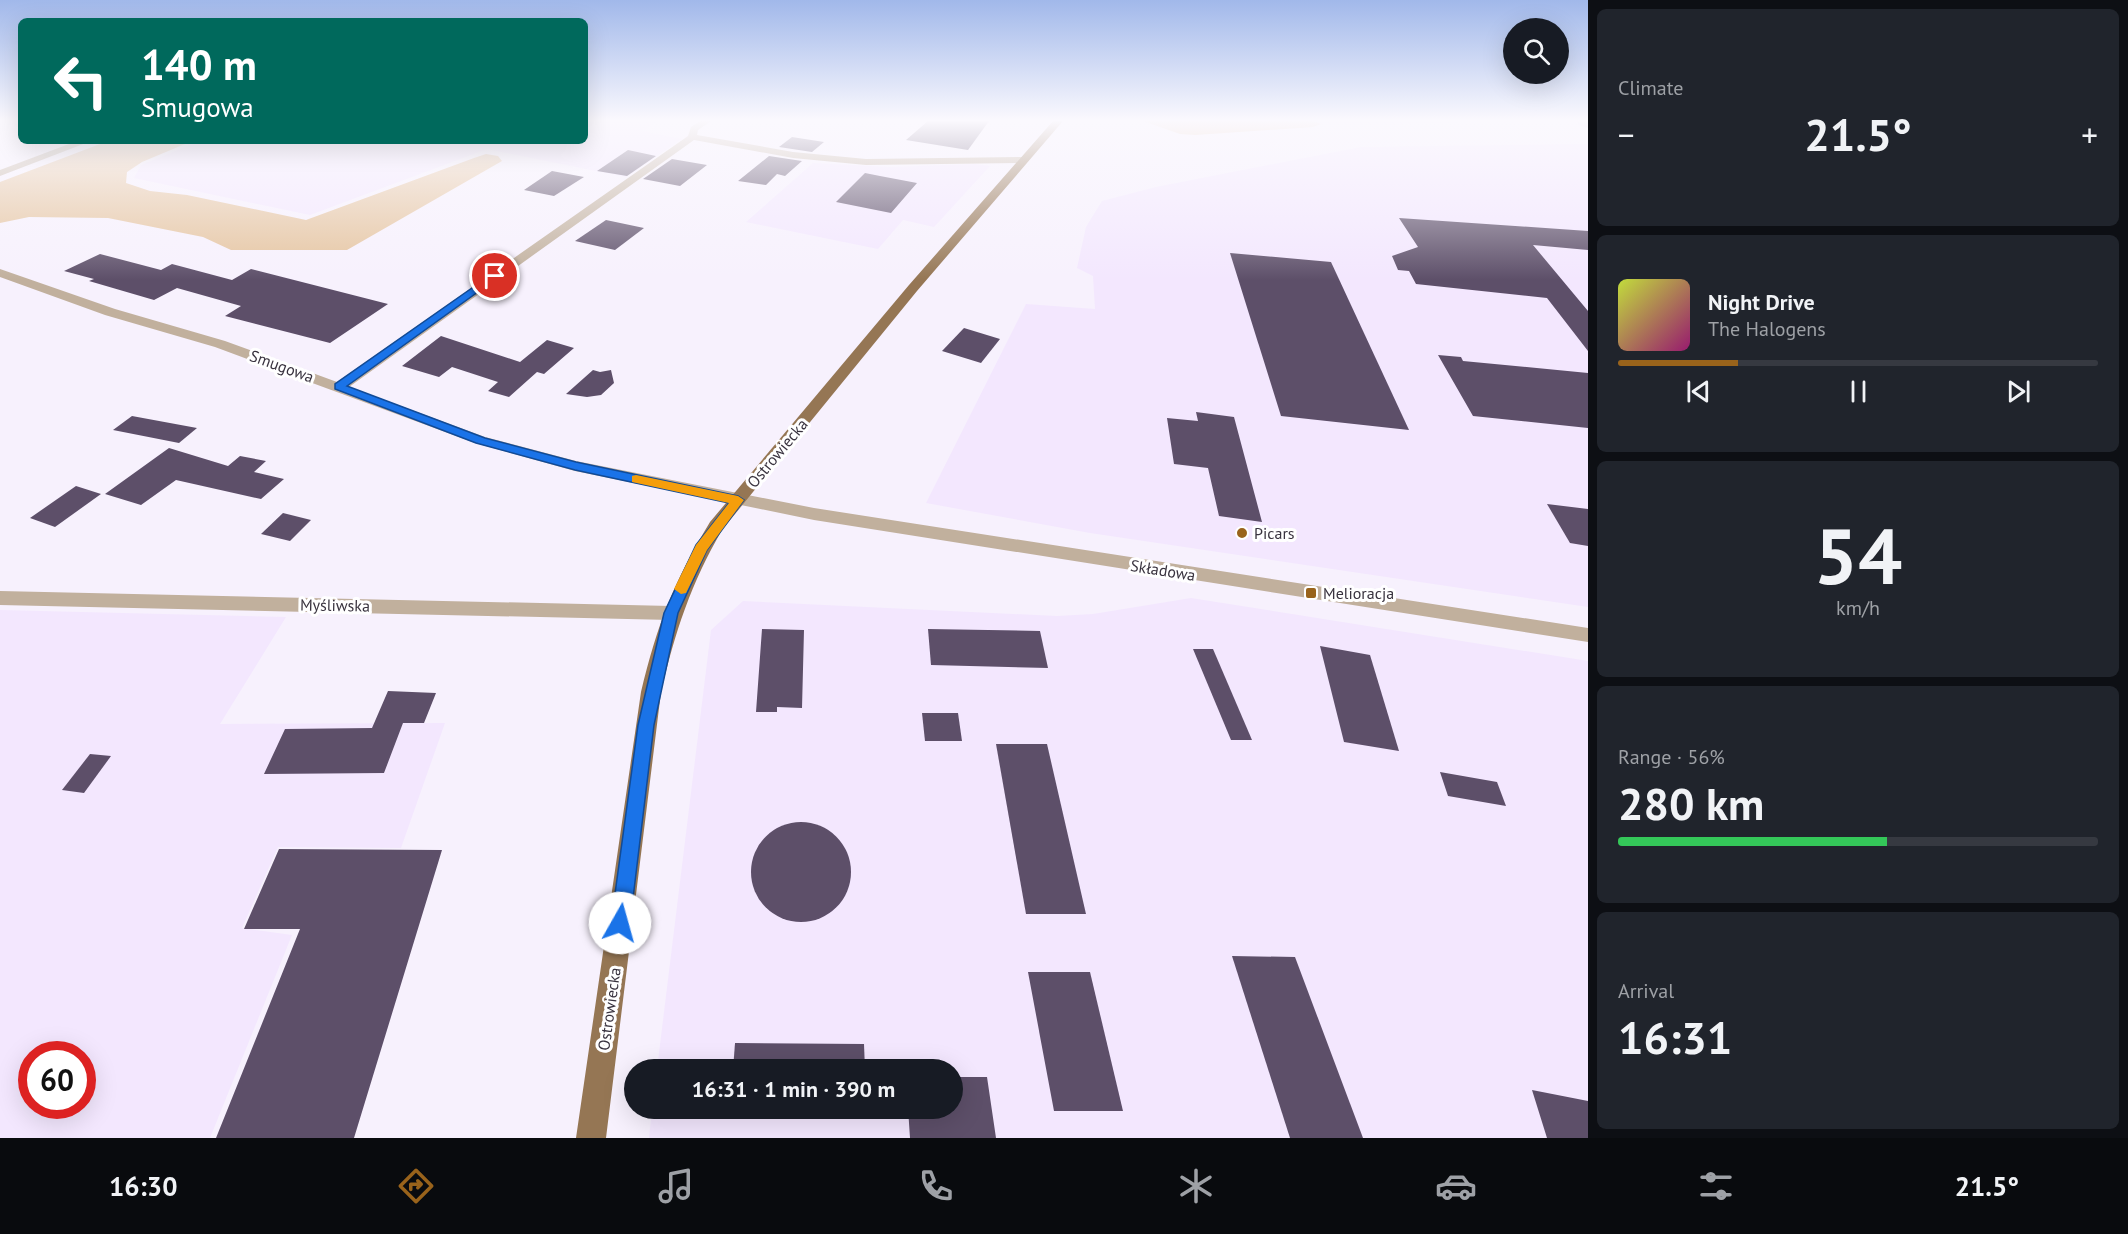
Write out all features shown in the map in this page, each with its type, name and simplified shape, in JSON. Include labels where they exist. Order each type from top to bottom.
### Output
[{"type":"main road","name":"Ostrowiecka","points":[[591,1138],[646,725],[671,613],[701,548],[738,500],[913,288],[1012,174]]},
{"type":"street","points":[[339,387],[640,174]]},
{"type":"street","name":"Smugowa","points":[[0,273],[110,312],[220,344],[480,440],[575,466],[738,500]]},
{"type":"street","name":"Składowa","points":[[738,500],[1166,571],[1588,635]]},
{"type":"street","name":"Myśliwska","points":[[0,598],[671,613]]},
{"type":"shaded area","points":[[21,174],[127,174],[126,183],[150,191],[187,195],[306,220],[431,174],[479,174],[347,250],[231,250],[203,237],[108,218],[29,217],[0,223],[0,182]]},
{"type":"shaded area","points":[[136,174],[420,174],[310,215],[134,178]]},
{"type":"shaded area","points":[[612,174],[630,174],[626,177]]},
{"type":"shaded area","points":[[800,174],[983,174],[934,227],[903,220],[878,249],[746,222]]},
{"type":"shaded area","points":[[1222,174],[1588,174],[1588,607],[1090,533],[926,503],[1026,304],[1095,309],[1093,276],[1077,268],[1086,227],[1102,201],[1156,187]]},
{"type":"shaded area","points":[[1191,598],[1588,661],[1588,1138],[649,1138],[651,1119],[963,1119],[963,1059],[658,1059],[711,630],[743,601],[1057,616],[1093,614]]},
{"type":"shaded area","points":[[0,610],[286,617],[220,724],[445,723],[401,848],[278,847],[242,928],[292,935],[210,1138],[0,1138]]},
{"type":"building","points":[[547,174],[584,177],[554,196],[524,190]]},
{"type":"building","points":[[650,174],[695,174],[680,186],[643,179]]},
{"type":"building","points":[[747,174],[777,174],[766,185],[738,181]]},
{"type":"building","points":[[864,174],[917,183],[891,213],[836,202]]},
{"type":"building","points":[[1399,218],[1588,231],[1588,250],[1533,245],[1588,311],[1588,351],[1547,298],[1416,284],[1409,271],[1398,270],[1392,256],[1418,247]]},
{"type":"building","points":[[606,220],[644,228],[615,250],[575,241]]},
{"type":"building","points":[[1230,253],[1331,262],[1409,430],[1281,416]]},
{"type":"building","points":[[100,254],[161,270],[172,264],[232,280],[251,269],[388,304],[330,343],[225,316],[241,306],[177,288],[154,300],[89,281],[94,279],[64,271]]},
{"type":"building","points":[[964,328],[1000,339],[981,363],[942,351]]},
{"type":"building","points":[[441,336],[520,362],[547,340],[574,348],[544,374],[537,372],[509,397],[488,391],[498,382],[452,367],[439,377],[402,366]]},
{"type":"building","points":[[1438,355],[1461,357],[1463,361],[1588,373],[1588,428],[1473,416]]},
{"type":"building","points":[[593,370],[600,372],[611,370],[614,383],[601,395],[587,397],[566,394]]},
{"type":"building","points":[[1196,412],[1234,417],[1262,522],[1219,516],[1208,468],[1174,464],[1167,418],[1198,421]]},
{"type":"building","points":[[132,416],[197,428],[179,443],[113,430]]},
{"type":"building","points":[[169,448],[228,466],[240,456],[266,461],[254,472],[284,479],[261,499],[176,480],[141,505],[105,494]]},
{"type":"building","points":[[76,486],[101,494],[55,527],[30,518]]},
{"type":"building","points":[[1547,504],[1588,509],[1588,546],[1570,543]]},
{"type":"building","points":[[283,513],[311,520],[290,541],[261,534]]},
{"type":"building","points":[[762,629],[804,630],[802,708],[777,707],[777,712],[756,712]]},
{"type":"building","points":[[928,629],[1040,631],[1048,668],[931,665]]},
{"type":"building","points":[[1320,646],[1370,655],[1399,751],[1344,742]]},
{"type":"building","points":[[1193,649],[1213,649],[1252,740],[1231,740]]},
{"type":"building","points":[[388,691],[436,693],[424,723],[403,723],[384,773],[264,774],[285,729],[372,728]]},
{"type":"building","points":[[922,713],[958,713],[962,741],[925,741]]},
{"type":"building","points":[[996,744],[1047,744],[1086,914],[1026,914]]},
{"type":"building","points":[[90,754],[111,756],[84,793],[62,790]]},
{"type":"building","points":[[1440,772],[1497,782],[1506,806],[1448,796]]},
{"type":"building","points":[[801,822],[820,826],[837,836],[847,853],[851,872],[847,891],[837,908],[820,918],[801,922],[782,918],[765,908],[755,891],[751,872],[755,853],[765,836],[782,826]]},
{"type":"building","points":[[279,849],[442,850],[354,1138],[216,1138],[300,929],[244,929]]},
{"type":"building","points":[[1232,956],[1295,957],[1363,1138],[1290,1138]]},
{"type":"building","points":[[1028,972],[1090,972],[1123,1111],[1054,1111]]},
{"type":"building","points":[[735,1043],[864,1044],[865,1059],[734,1059]]},
{"type":"building","points":[[963,1077],[987,1077],[996,1138],[910,1138],[909,1119],[963,1119]]},
{"type":"building","points":[[1532,1090],[1588,1101],[1588,1138],[1547,1138]]},
{"type":"slow traffic","points":[[636,479],[738,500],[701,548],[681,589]]},
{"type":"place","name":"Picars","points":[[1242,533]]},
{"type":"place","name":"Melioracja","points":[[1311,593]]},
{"type":"route","points":[[495,276],[339,387],[480,440],[575,466],[738,500],[701,548],[671,613],[646,725],[620,923]]}]
